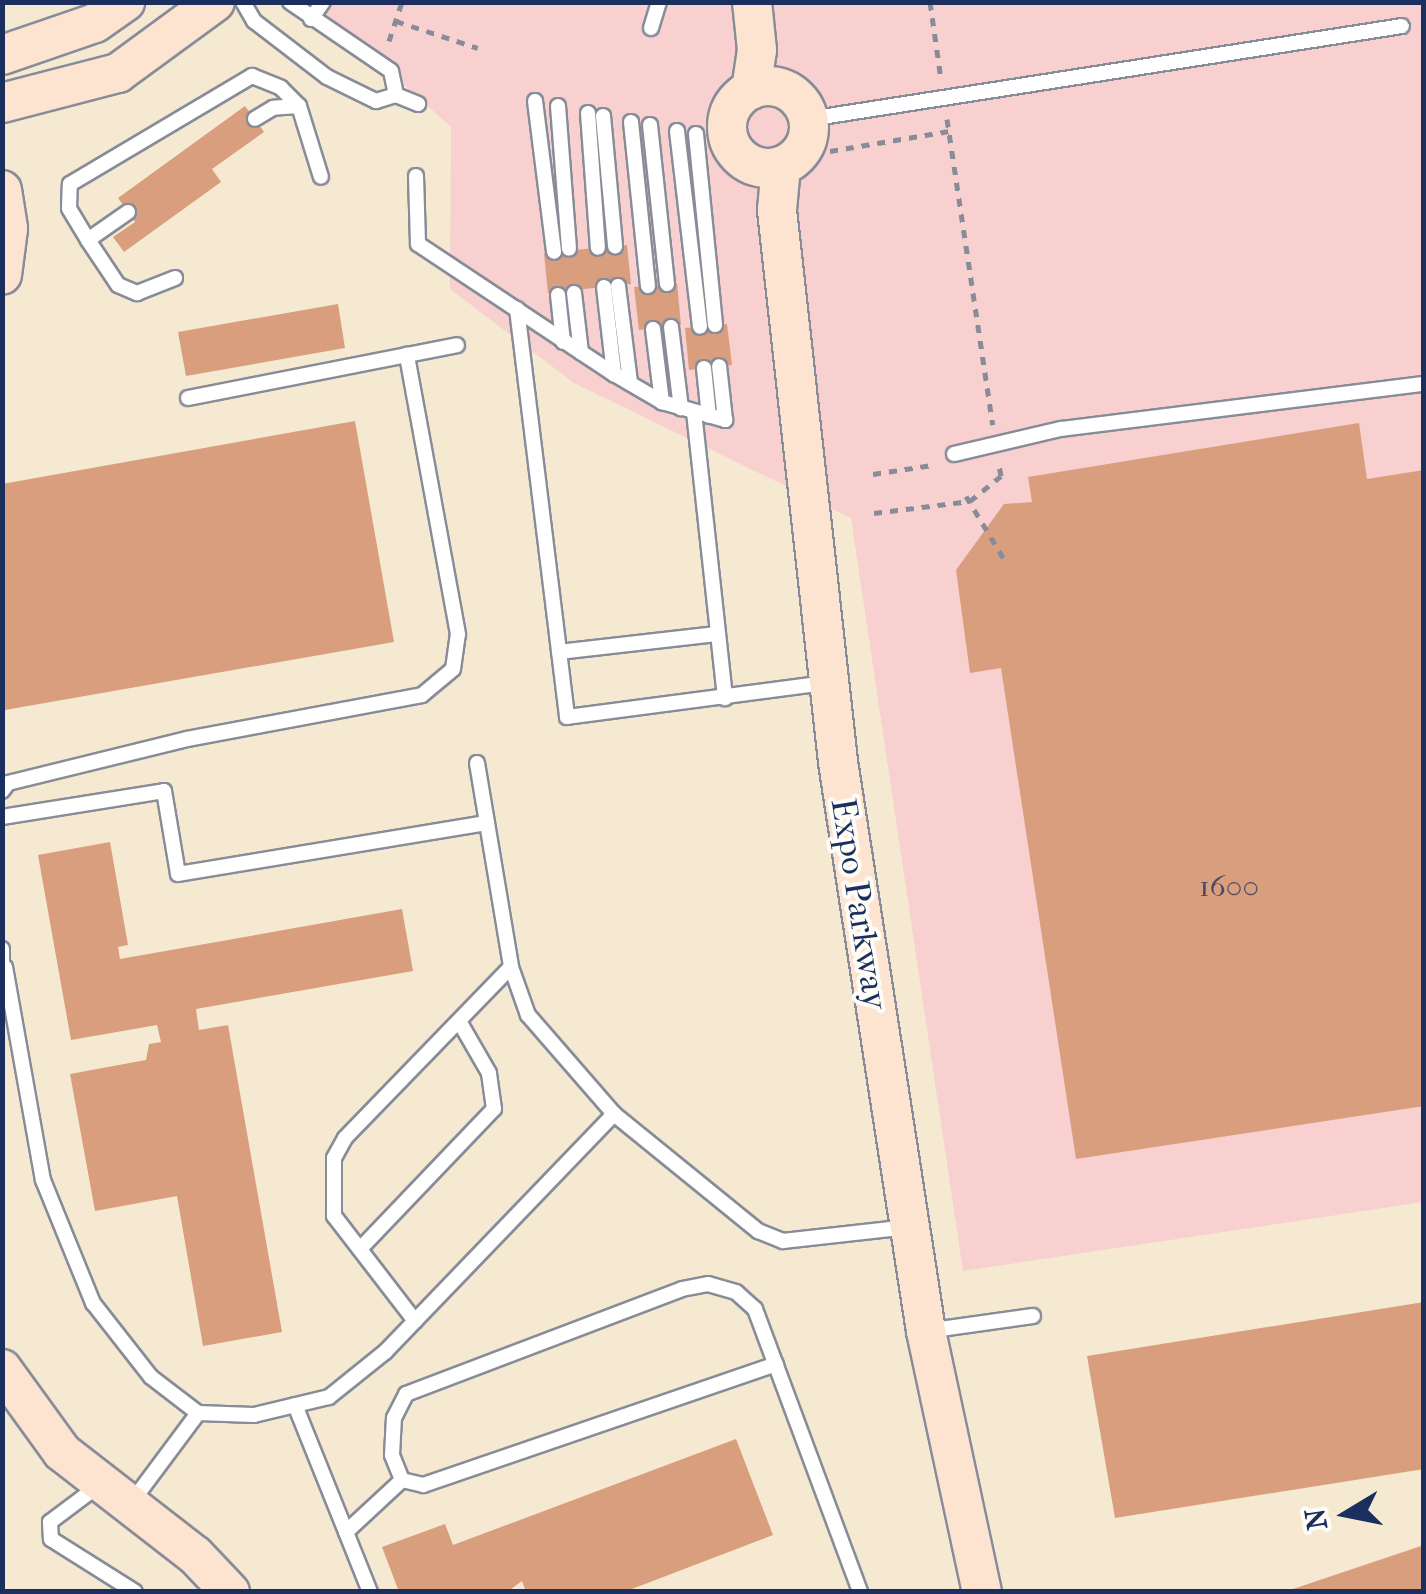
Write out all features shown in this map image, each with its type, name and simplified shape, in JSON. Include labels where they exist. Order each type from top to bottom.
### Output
[{"type":"street","points":[[2,55],[94,23],[125,2]]},
{"type":"street","points":[[2,103],[118,73],[214,2]]},
{"type":"street","points":[[752,2],[762,88]]},
{"type":"street","points":[[762,88],[795,96],[809,120],[804,146],[769,166],[736,153],[727,132],[733,104],[762,88]]},
{"type":"street","name":"Expo Parkway","points":[[769,166],[828,682],[908,1227],[926,1331],[982,1592]]},
{"type":"street","points":[[2,190],[8,229],[2,274]]},
{"type":"street","points":[[2,1369],[62,1452],[112,1496],[194,1555],[230,1592]]},
{"type":"lane","points":[[243,2],[266,32],[327,77],[376,101],[396,95],[418,104]]},
{"type":"lane","points":[[290,2],[391,70],[396,95]]},
{"type":"lane","points":[[312,19],[323,2]]},
{"type":"lane","points":[[651,28],[658,2]]},
{"type":"lane","points":[[809,120],[1402,26]]},
{"type":"lane","points":[[175,278],[138,293],[118,284],[69,208],[70,184],[83,172],[252,76],[281,88],[299,106],[321,177]]},
{"type":"lane","points":[[535,101],[562,250],[558,106]]},
{"type":"lane","points":[[255,119],[274,108],[299,106]]},
{"type":"lane","points":[[598,248],[596,114],[615,246]]},
{"type":"lane","points":[[631,122],[648,286]]},
{"type":"lane","points":[[650,126],[666,284]]},
{"type":"lane","points":[[677,131],[707,326],[696,134]]},
{"type":"lane","points":[[416,176],[418,244],[581,354],[662,402],[725,420],[712,367]]},
{"type":"lane","points":[[88,240],[128,212]]},
{"type":"lane","points":[[614,374],[611,287],[630,383]]},
{"type":"lane","points":[[563,342],[566,294],[581,354]]},
{"type":"lane","points":[[517,309],[567,717],[828,682]]},
{"type":"lane","points":[[671,326],[694,412],[725,698]]},
{"type":"lane","points":[[653,328],[662,402]]},
{"type":"lane","points":[[188,398],[457,345]]},
{"type":"lane","points":[[2,791],[8,783],[187,739],[422,695],[453,669],[458,634],[407,355]]},
{"type":"lane","points":[[954,454],[1061,428],[1424,384]]},
{"type":"lane","points":[[560,652],[716,634]]},
{"type":"lane","points":[[477,763],[511,967],[528,1015],[614,1114],[758,1231],[783,1241],[908,1227]]},
{"type":"lane","points":[[2,817],[164,791],[178,874],[487,823]]},
{"type":"lane","points":[[2,949],[43,1180],[93,1303],[152,1377],[198,1412],[254,1415],[328,1397],[415,1321],[614,1114]]},
{"type":"lane","points":[[415,1321],[334,1216],[334,1158],[346,1138],[511,967]]},
{"type":"lane","points":[[360,1249],[494,1109],[488,1073],[459,1022]]},
{"type":"lane","points":[[402,1480],[393,1436],[406,1394],[682,1289],[708,1284],[736,1292],[755,1308],[860,1592]]},
{"type":"lane","points":[[926,1331],[1032,1316]]},
{"type":"lane","points":[[402,1480],[422,1485],[776,1364]]},
{"type":"lane","points":[[295,1405],[370,1592]]},
{"type":"lane","points":[[135,1592],[51,1539],[50,1522],[112,1496],[198,1412]]},
{"type":"lane","points":[[346,1532],[402,1480]]},
{"type":"path","points":[[874,513],[968,499],[1001,476],[930,2]]},
{"type":"path","points":[[396,21],[478,48]]},
{"type":"path","points":[[830,151],[949,131]]},
{"type":"path","points":[[873,474],[932,465]]},
{"type":"path","points":[[968,499],[1004,560]]},
{"type":"shaded area","points":[[313,3],[1423,3],[1423,1202],[963,1271],[851,518],[574,383],[450,289],[451,127]]},
{"type":"building","points":[[245,106],[264,132],[212,169],[221,182],[124,252],[113,237],[135,222],[118,198]]},
{"type":"building","points":[[627,245],[631,284],[548,293],[544,253]]},
{"type":"building","points":[[677,283],[681,325],[639,330],[634,287]]},
{"type":"building","points":[[338,304],[345,348],[186,376],[178,332]]},
{"type":"building","points":[[727,324],[732,365],[689,370],[685,328]]},
{"type":"building","points":[[355,421],[394,642],[5,710],[2,484]]},
{"type":"building","points":[[1359,423],[1367,479],[1424,470],[1424,1106],[1076,1159],[1001,668],[970,673],[956,570],[1004,504],[1032,502],[1028,477]]},
{"type":"building","points":[[110,842],[128,945],[118,947],[120,959],[402,909],[413,971],[196,1009],[199,1030],[228,1025],[282,1332],[203,1346],[177,1196],[95,1211],[70,1074],[146,1060],[149,1044],[161,1042],[157,1025],[71,1040],[38,855]]},
{"type":"building","points":[[1424,1302],[1424,1469],[1115,1518],[1087,1356]]},
{"type":"building","points":[[736,1439],[773,1535],[624,1592],[526,1592],[522,1581],[507,1592],[399,1592],[382,1547],[445,1524],[453,1545]]},
{"type":"building","points":[[1424,1545],[1424,1592],[1287,1592],[1287,1591]]}]
